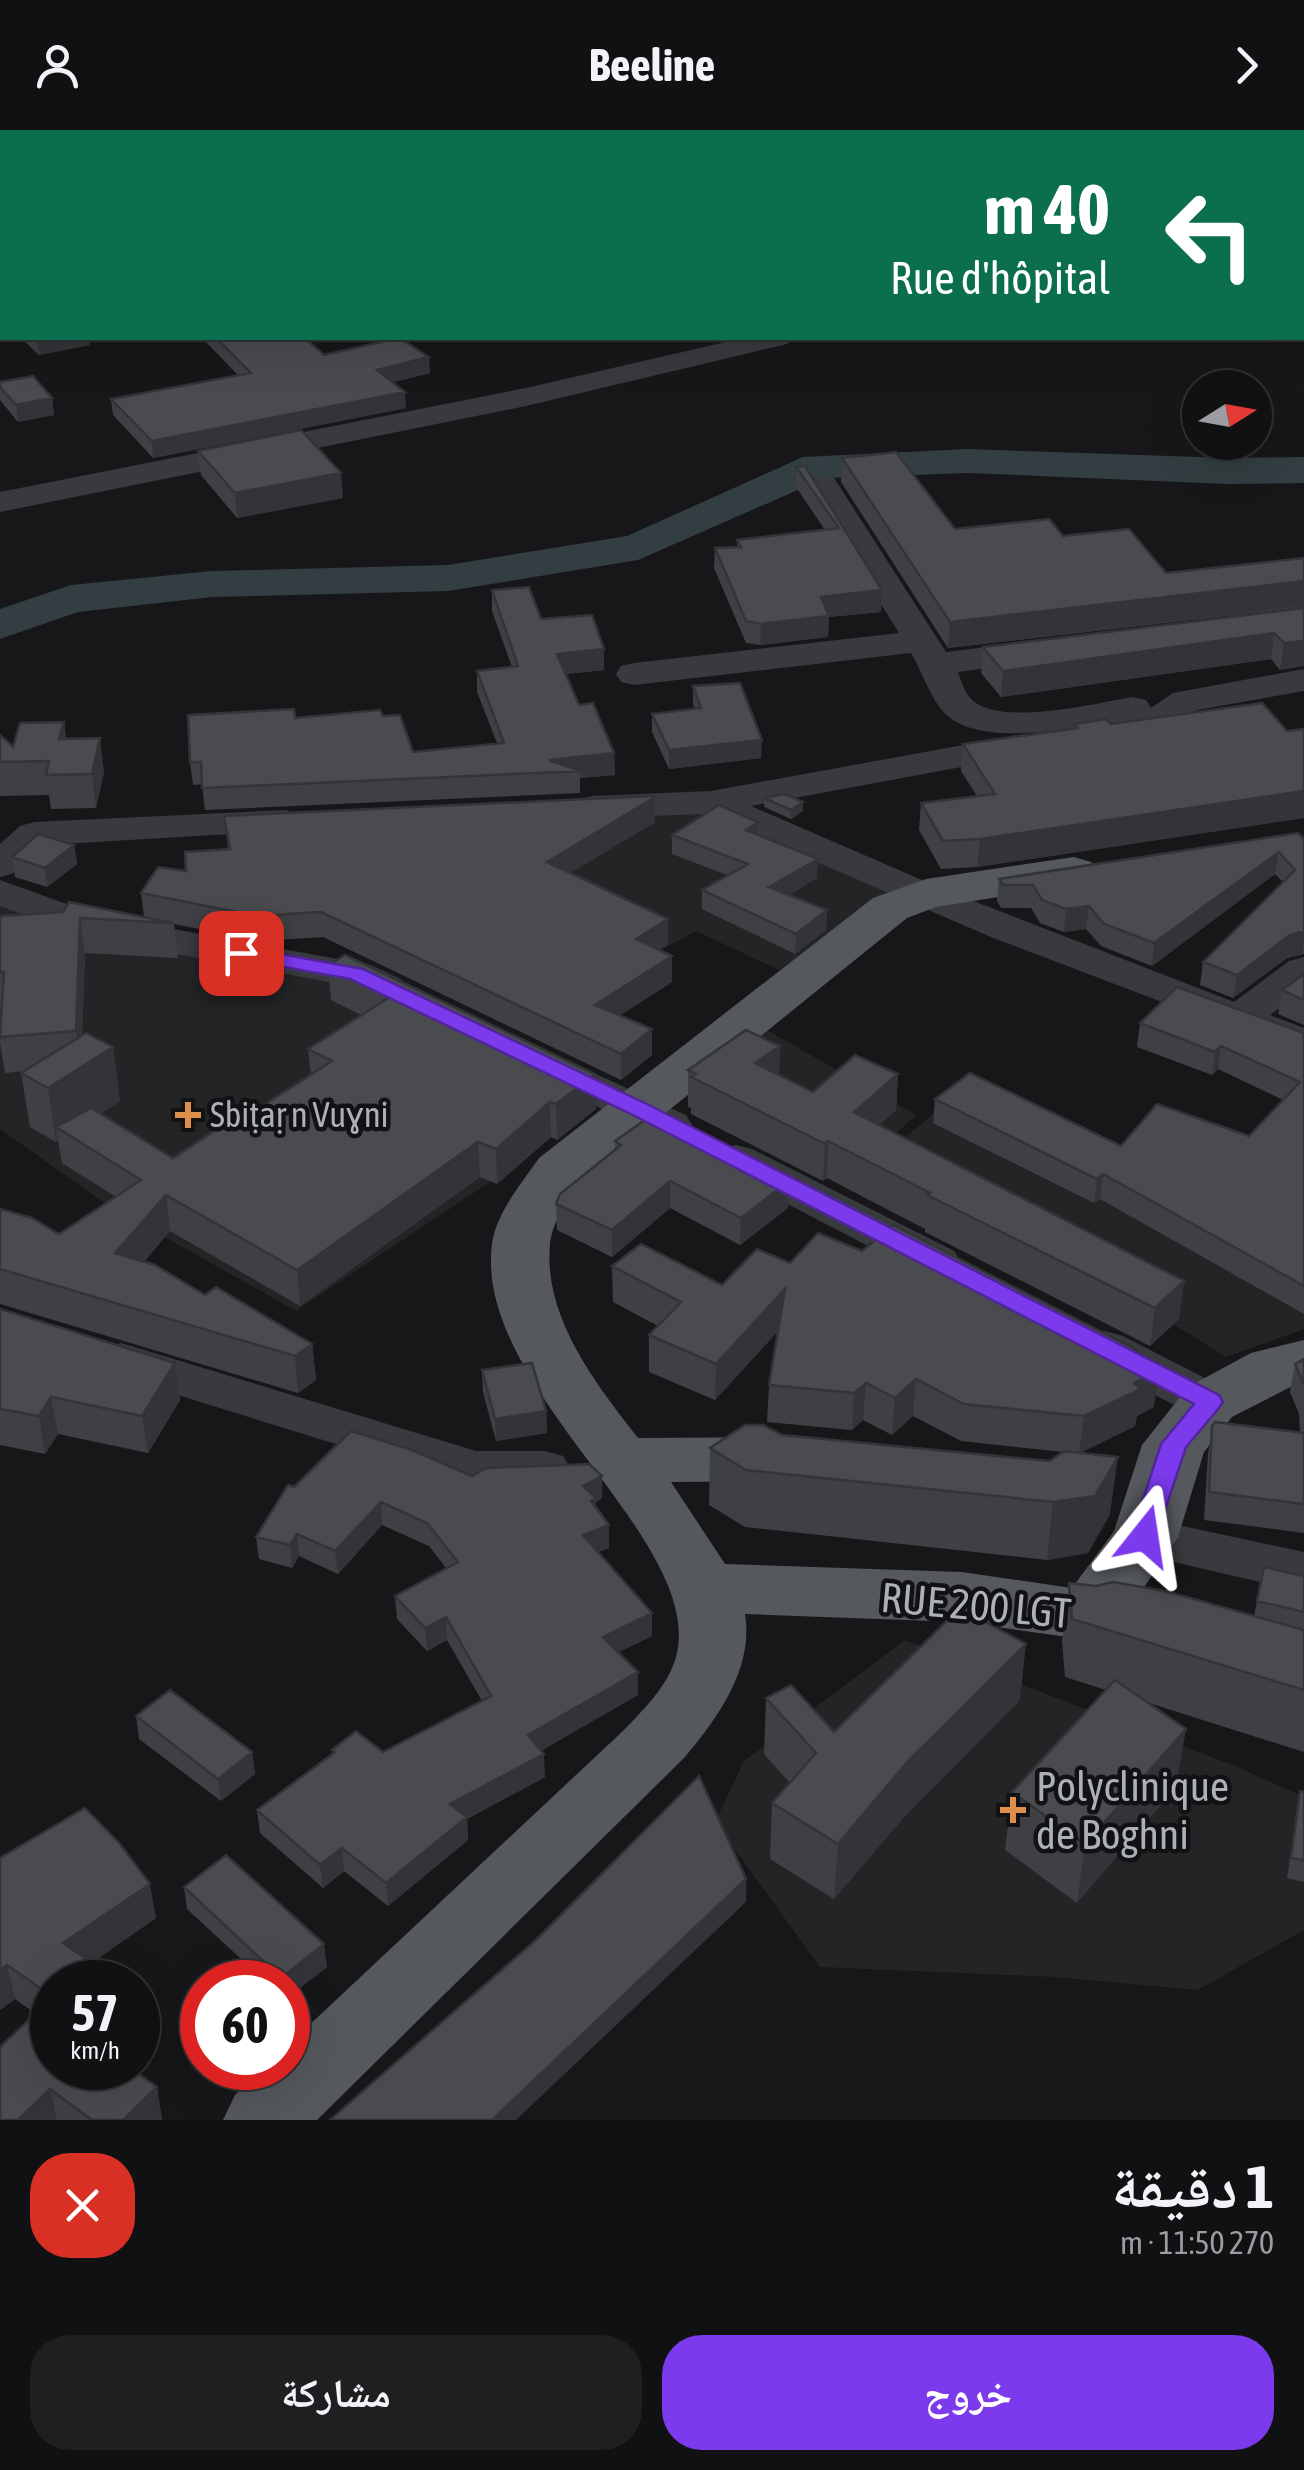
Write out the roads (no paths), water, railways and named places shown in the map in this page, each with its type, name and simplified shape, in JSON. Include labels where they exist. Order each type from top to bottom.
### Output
[{"type":"main road","points":[[263,2120],[668,1730],[696,1686],[713,1641],[711,1614],[702,1588],[670,1529],[548,1354],[522,1301],[521,1244],[535,1206],[560,1170],[890,908],[926,894],[1127,864]]},
{"type":"main road","points":[[1135,1506],[1174,1444],[1210,1402],[1273,1368],[1304,1360]]},
{"type":"main road","points":[[622,1460],[761,1456],[846,1466]]},
{"type":"main road","name":"RUE 200 LGT","points":[[702,1588],[962,1597],[1118,1619],[1135,1506]]},
{"type":"street","points":[[0,502],[526,397],[768,340]]},
{"type":"street","points":[[823,485],[928,653],[956,706],[968,714],[1002,723],[1186,701],[1304,680]]},
{"type":"street","points":[[634,674],[928,653],[1072,648]]},
{"type":"street","points":[[552,809],[712,802],[1156,721],[1186,701]]},
{"type":"street","points":[[712,802],[796,842],[1006,929],[1304,1043]]},
{"type":"street","points":[[0,866],[34,834],[313,820]]},
{"type":"street","points":[[0,892],[88,926],[356,974],[426,1007]]},
{"type":"street","points":[[1239,1018],[1304,970]]},
{"type":"street","points":[[514,1049],[967,1277]]},
{"type":"street","points":[[1071,1330],[1210,1402]]},
{"type":"street","points":[[76,1347],[475,1469],[547,1469],[622,1460]]},
{"type":"street","points":[[1135,1506],[1304,1572]]},
{"type":"waterway","points":[[0,625],[71,599],[212,584],[448,578],[638,547],[818,466],[968,461],[1227,471],[1304,470]]},
{"type":"place","name":"Sbiṭaṛ n Vuɣni","points":[[188,1115]]},
{"type":"place","name":"Polyclinique de Boghni","points":[[1013,1810]]}]
